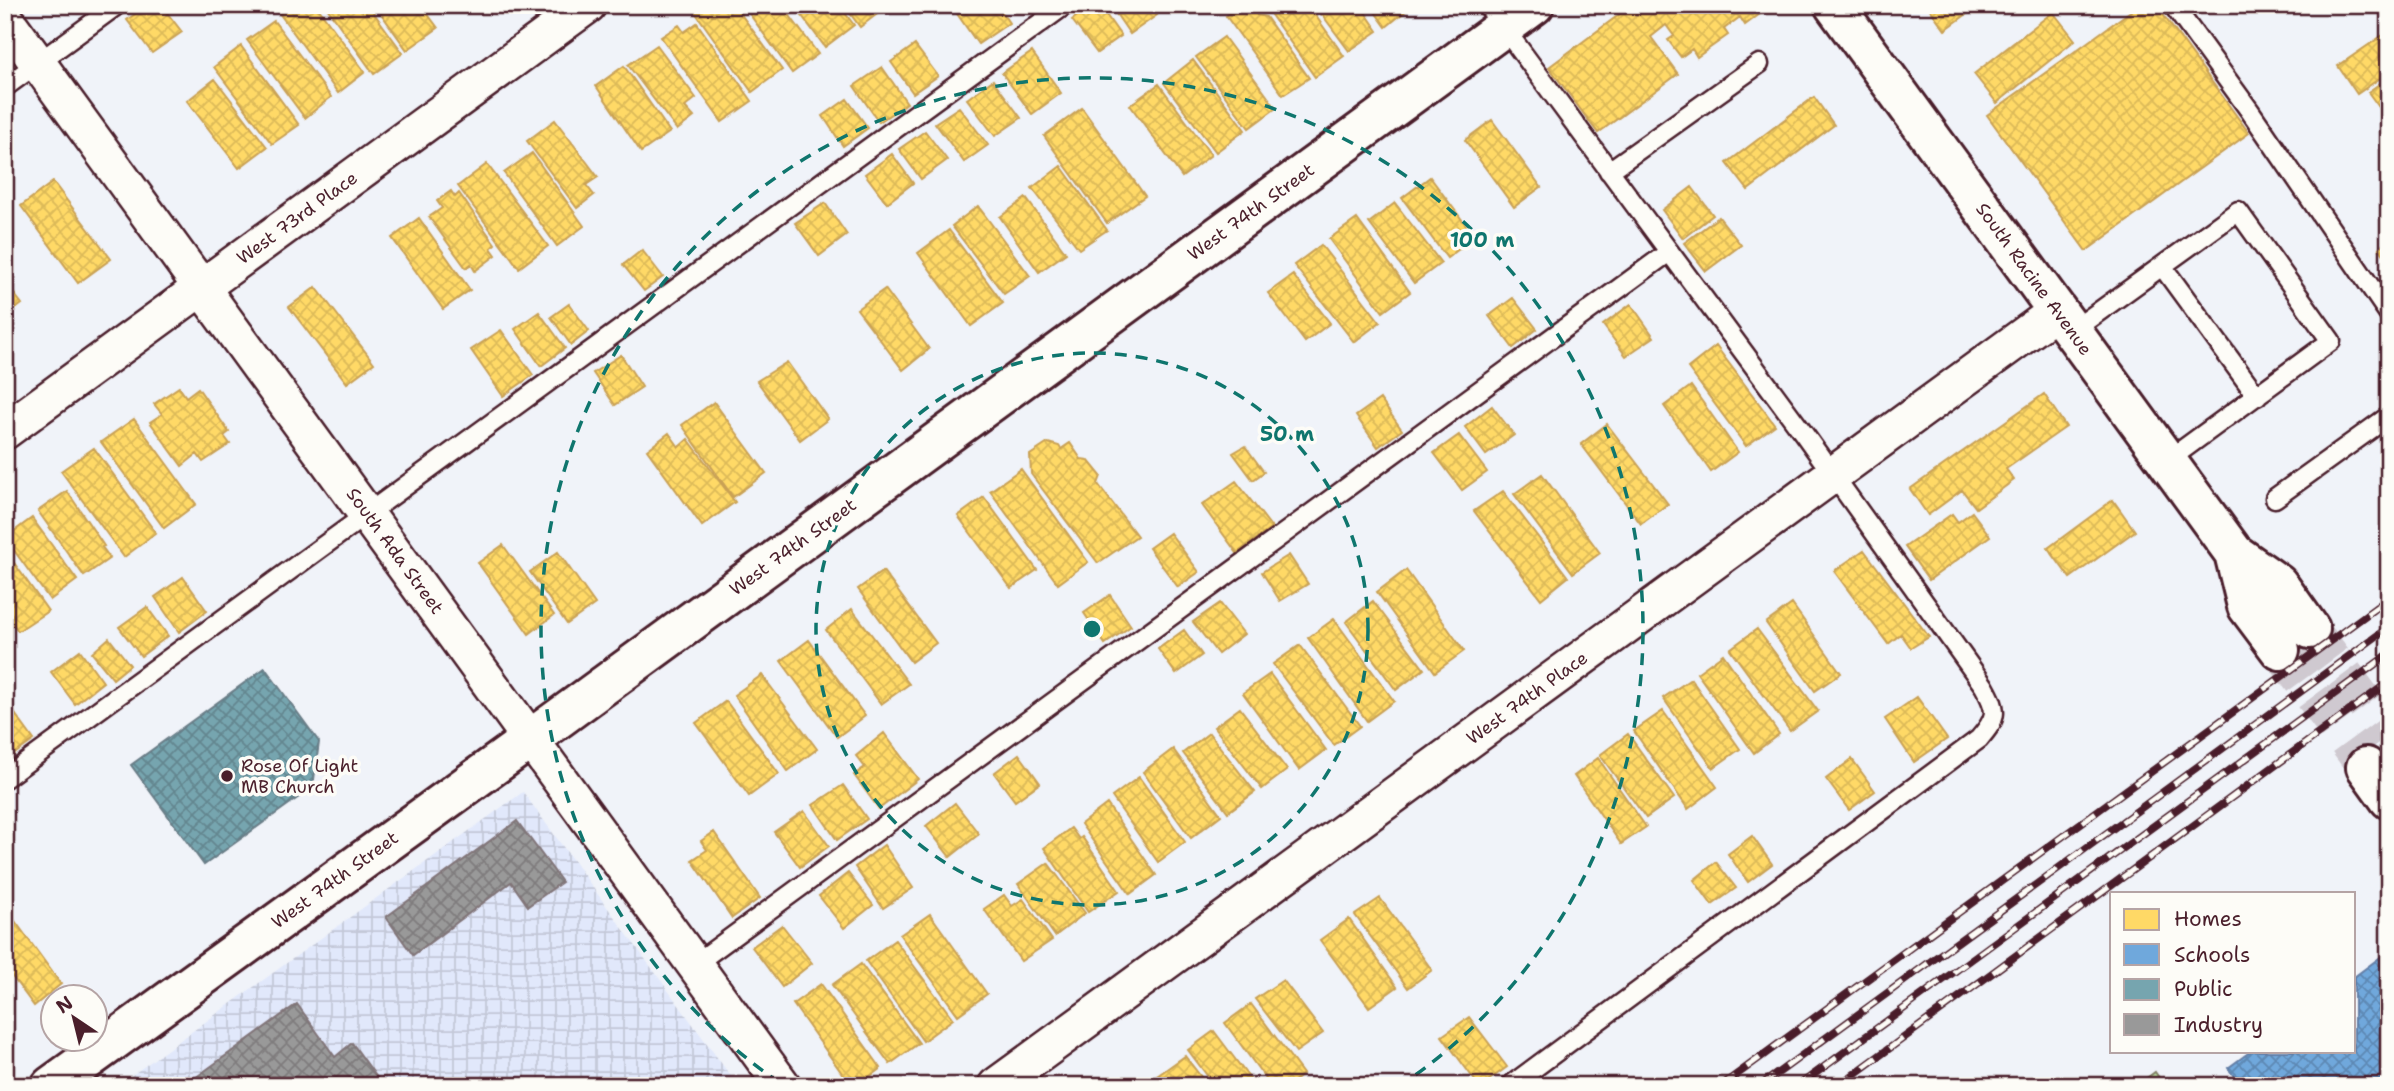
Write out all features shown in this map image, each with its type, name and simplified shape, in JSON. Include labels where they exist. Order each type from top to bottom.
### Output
[{"type":"street","name":"West 73rd Place","points":[[5,431],[588,5]]},
{"type":"street","name":"West 74th Street","points":[[51,1086],[532,738],[1495,16],[1534,5]]},
{"type":"street","name":"South Racine Avenue","points":[[1834,5],[2234,553],[2278,584],[2311,629]]},
{"type":"street","name":"South Ada Street","points":[[5,18],[783,1086]]},
{"type":"street","name":"West 74th Place","points":[[996,1086],[1833,475],[2064,321]]},
{"type":"street","name":"South Racine Avenue","points":[[2234,553],[2247,606],[2280,650]]},
{"type":"street","points":[[2365,767],[2389,799]]},
{"type":"lane","points":[[5,87],[117,5]]},
{"type":"lane","points":[[5,778],[1065,5]]},
{"type":"lane","points":[[2173,5],[2250,111],[2389,314]]},
{"type":"lane","points":[[1495,16],[1833,475],[1984,686],[1996,714],[1979,739],[1510,1086]]},
{"type":"lane","points":[[1609,171],[1759,64]]},
{"type":"lane","points":[[2064,321],[2162,266],[2238,211],[2331,341],[2167,461]]},
{"type":"lane","points":[[695,964],[1669,252]]},
{"type":"lane","points":[[2162,266],[2257,396]]},
{"type":"lane","points":[[2275,498],[2389,416]]},
{"type":"shaded area","points":[[523,792],[738,1086],[117,1086]]},
{"type":"green space","points":[[2155,1072],[2165,1086],[2136,1086]]},
{"type":"building: Homes","points":[[147,5],[161,5],[182,32],[152,53],[127,20]]},
{"type":"building: Homes","points":[[290,5],[316,5],[365,72],[338,93],[279,13]]},
{"type":"building: Homes","points":[[325,5],[368,5],[403,53],[374,74]]},
{"type":"building: Homes","points":[[375,5],[421,5],[438,28],[407,50]]},
{"type":"building: Homes","points":[[705,5],[734,5],[782,70],[752,92],[695,12]]},
{"type":"building: Homes","points":[[743,5],[782,5],[818,54],[792,73]]},
{"type":"building: Homes","points":[[794,5],[839,5],[854,25],[825,47]]},
{"type":"building: Homes","points":[[844,5],[889,5],[860,27]]},
{"type":"building: Homes","points":[[951,5],[997,5],[1009,23],[978,44]]},
{"type":"building: Homes","points":[[1092,5],[1099,5],[1121,36],[1097,53],[1072,20]]},
{"type":"building: Homes","points":[[1110,5],[1149,5],[1157,15],[1130,34]]},
{"type":"building: Homes","points":[[1241,5],[1250,5],[1257,15],[1266,17],[1309,78],[1283,95],[1226,16]]},
{"type":"building: Homes","points":[[1264,5],[1308,5],[1344,56],[1315,77]]},
{"type":"building: Homes","points":[[1315,5],[1360,5],[1378,31],[1349,51]]},
{"type":"building: Homes","points":[[1370,5],[1413,5],[1386,27]]},
{"type":"building: Homes","points":[[1632,5],[1760,5],[1764,11],[1745,25],[1740,17],[1724,29],[1728,35],[1697,57],[1692,49],[1681,57],[1668,40],[1674,36],[1666,25],[1651,37],[1678,74],[1598,133],[1549,67]]},
{"type":"building: Homes","points":[[1927,5],[1979,5],[1945,30]]},
{"type":"building: Homes","points":[[2139,5],[2156,5],[2249,133],[2086,251],[1987,115]]},
{"type":"building: Homes","points":[[2053,12],[2075,40],[1997,103],[1974,74]]},
{"type":"building: Homes","points":[[274,21],[331,97],[305,118],[247,40]]},
{"type":"building: Homes","points":[[697,23],[752,101],[722,122],[661,37],[679,25],[684,32]]},
{"type":"building: Homes","points":[[2389,31],[2389,72],[2357,94],[2338,66]]},
{"type":"building: Homes","points":[[1224,37],[1276,108],[1249,128],[1196,57]]},
{"type":"building: Homes","points":[[657,45],[696,98],[685,107],[694,117],[677,130],[628,65]]},
{"type":"building: Homes","points":[[915,45],[938,76],[913,93],[891,62]]},
{"type":"building: Homes","points":[[241,46],[299,125],[272,144],[214,67]]},
{"type":"building: Homes","points":[[1032,52],[1061,93],[1032,114],[1002,73]]},
{"type":"building: Homes","points":[[1193,60],[1245,130],[1216,152],[1164,83]]},
{"type":"building: Homes","points":[[624,66],[670,132],[641,152],[596,86]]},
{"type":"building: Homes","points":[[882,67],[907,103],[879,122],[854,86]]},
{"type":"building: Homes","points":[[2389,77],[2389,121],[2368,92]]},
{"type":"building: Homes","points":[[215,79],[267,147],[239,168],[187,101]]},
{"type":"building: Homes","points":[[993,80],[1021,118],[995,136],[967,99]]},
{"type":"building: Homes","points":[[1159,84],[1211,155],[1182,177],[1130,105]]},
{"type":"building: Homes","points":[[1814,97],[1834,125],[1748,190],[1727,163]]},
{"type":"building: Homes","points":[[847,99],[868,128],[843,146],[823,116]]},
{"type":"building: Homes","points":[[959,107],[988,145],[964,162],[935,123]]},
{"type":"building: Homes","points":[[1082,108],[1145,196],[1107,223],[1044,136]]},
{"type":"building: Homes","points":[[555,120],[598,177],[586,185],[594,195],[577,208],[527,141]]},
{"type":"building: Homes","points":[[1492,120],[1541,187],[1514,207],[1465,140]]},
{"type":"building: Homes","points":[[925,131],[947,160],[921,179],[899,149]]},
{"type":"building: Homes","points":[[532,153],[584,226],[557,246],[504,173]]},
{"type":"building: Homes","points":[[892,154],[913,183],[887,203],[865,174]]},
{"type":"building: Homes","points":[[487,164],[548,246],[519,268],[458,186]]},
{"type":"building: Homes","points":[[1061,166],[1107,230],[1079,249],[1032,188]]},
{"type":"building: Homes","points":[[1430,177],[1475,237],[1447,258],[1402,198]]},
{"type":"building: Homes","points":[[53,182],[111,259],[78,283],[21,206]]},
{"type":"building: Homes","points":[[1692,187],[1713,215],[1683,238],[1662,210]]},
{"type":"building: Homes","points":[[451,191],[455,197],[459,193],[495,244],[491,248],[496,255],[475,271],[471,264],[466,268],[429,217],[442,208],[437,201]]},
{"type":"building: Homes","points":[[1026,198],[1066,253],[1039,272],[1000,217]]},
{"type":"building: Homes","points":[[825,203],[847,235],[819,256],[795,223]]},
{"type":"building: Homes","points":[[1395,203],[1441,263],[1414,283],[1369,223]]},
{"type":"building: Homes","points":[[978,206],[1030,276],[1004,294],[952,226]]},
{"type":"building: Homes","points":[[1719,217],[1741,245],[1706,271],[1684,243]]},
{"type":"building: Homes","points":[[419,218],[470,290],[443,309],[392,238]]},
{"type":"building: Homes","points":[[1357,219],[1410,292],[1383,312],[1329,239]]},
{"type":"building: Homes","points":[[949,230],[1003,303],[971,326],[918,253]]},
{"type":"building: Homes","points":[[2389,240],[2389,261],[2379,248]]},
{"type":"building: Homes","points":[[1321,245],[1380,322],[1354,342],[1294,265]]},
{"type":"building: Homes","points":[[642,250],[663,277],[644,291],[623,265]]},
{"type":"building: Homes","points":[[1293,275],[1330,323],[1305,342],[1268,293]]},
{"type":"building: Homes","points":[[5,282],[22,304],[5,317]]},
{"type":"building: Homes","points":[[316,287],[374,363],[347,383],[289,307]]},
{"type":"building: Homes","points":[[885,289],[929,349],[903,370],[857,309]]},
{"type":"building: Homes","points":[[1513,298],[1537,329],[1513,348],[1489,316]]},
{"type":"building: Homes","points":[[569,304],[589,331],[571,345],[551,317]]},
{"type":"building: Homes","points":[[1631,304],[1654,337],[1626,356],[1603,325]]},
{"type":"building: Homes","points":[[539,312],[565,348],[541,366],[515,329]]},
{"type":"building: Homes","points":[[501,330],[533,375],[503,396],[471,350]]},
{"type":"building: Homes","points":[[1716,346],[1775,425],[1746,446],[1688,368]]},
{"type":"building: Homes","points":[[621,355],[642,387],[615,405],[593,373]]},
{"type":"building: Homes","points":[[787,362],[828,419],[800,440],[757,381]]},
{"type":"building: Homes","points":[[1691,386],[1738,452],[1711,472],[1664,406]]},
{"type":"building: Homes","points":[[179,387],[186,397],[198,388],[229,432],[224,436],[230,444],[203,462],[197,454],[182,466],[150,422],[162,414],[154,404]]},
{"type":"building: Homes","points":[[2044,394],[2066,427],[2006,469],[2014,480],[1976,508],[1962,490],[1928,515],[1910,489]]},
{"type":"building: Homes","points":[[1380,399],[1402,430],[1378,447],[1356,416]]},
{"type":"building: Homes","points":[[714,402],[766,473],[733,497],[682,425]]},
{"type":"building: Homes","points":[[1492,406],[1514,435],[1486,455],[1465,427]]},
{"type":"building: Homes","points":[[134,419],[196,504],[164,528],[101,442]]},
{"type":"building: Homes","points":[[1607,424],[1668,504],[1641,524],[1581,444]]},
{"type":"building: Homes","points":[[669,433],[679,447],[688,439],[735,502],[702,526],[647,450]]},
{"type":"building: Homes","points":[[1459,435],[1487,472],[1462,490],[1434,453]]},
{"type":"building: Homes","points":[[1048,443],[1061,449],[1070,443],[1081,459],[1088,460],[1101,476],[1098,484],[1137,536],[1098,563],[1031,474],[1030,455]]},
{"type":"building: Homes","points":[[1245,446],[1264,472],[1253,480],[1233,453]]},
{"type":"building: Homes","points":[[94,448],[156,533],[124,557],[61,471]]},
{"type":"building: Homes","points":[[1021,469],[1088,562],[1058,584],[990,491]]},
{"type":"building: Homes","points":[[1542,474],[1600,553],[1573,573],[1514,494]]},
{"type":"building: Homes","points":[[1236,481],[1272,528],[1237,553],[1202,505]]},
{"type":"building: Homes","points":[[67,491],[110,558],[84,576],[38,511]]},
{"type":"building: Homes","points":[[1503,491],[1568,577],[1541,599],[1474,511]]},
{"type":"building: Homes","points":[[984,497],[1037,570],[1011,588],[958,516]]},
{"type":"building: Homes","points":[[2113,500],[2135,531],[2070,578],[2048,548]]},
{"type":"building: Homes","points":[[1972,512],[1990,536],[1929,580],[1905,547],[1952,514],[1958,522]]},
{"type":"building: Homes","points":[[32,518],[77,580],[50,600],[5,538]]},
{"type":"building: Homes","points":[[1170,533],[1199,572],[1178,587],[1149,548]]},
{"type":"building: Homes","points":[[503,545],[554,615],[529,634],[478,563]]},
{"type":"building: Homes","points":[[5,550],[48,611],[18,631],[5,613]]},
{"type":"building: Homes","points":[[1864,550],[1929,637],[1911,648],[1901,634],[1888,644],[1834,571]]},
{"type":"building: Homes","points":[[558,552],[595,604],[567,624],[530,572]]},
{"type":"building: Homes","points":[[1289,555],[1308,584],[1280,601],[1262,572]]},
{"type":"building: Homes","points":[[1406,570],[1464,651],[1435,672],[1377,592]]},
{"type":"building: Homes","points":[[883,571],[936,643],[911,662],[858,589]]},
{"type":"building: Homes","points":[[183,577],[207,611],[179,632],[155,597]]},
{"type":"building: Homes","points":[[1110,595],[1131,626],[1105,644],[1084,613]]},
{"type":"building: Homes","points":[[1373,601],[1424,669],[1396,690],[1346,622]]},
{"type":"building: Homes","points":[[1220,603],[1244,634],[1218,654],[1193,622]]},
{"type":"building: Homes","points":[[1792,604],[1841,673],[1815,691],[1766,623]]},
{"type":"building: Homes","points":[[147,607],[168,636],[141,656],[119,627]]},
{"type":"building: Homes","points":[[852,609],[909,684],[881,704],[826,630]]},
{"type":"building: Homes","points":[[1334,619],[1394,701],[1367,721],[1308,638]]},
{"type":"building: Homes","points":[[1757,629],[1818,711],[1790,731],[1730,649]]},
{"type":"building: Homes","points":[[1184,630],[1202,655],[1176,674],[1158,649]]},
{"type":"building: Homes","points":[[109,638],[130,665],[113,679],[92,653]]},
{"type":"building: Homes","points":[[809,640],[865,716],[837,737],[781,661]]},
{"type":"building: Homes","points":[[1300,645],[1360,726],[1334,745],[1273,664]]},
{"type":"building: Homes","points":[[80,650],[103,682],[75,704],[51,672]]},
{"type":"building: Homes","points":[[1723,654],[1779,734],[1754,753],[1697,673]]},
{"type":"building: Homes","points":[[1270,674],[1326,750],[1299,770],[1243,693]]},
{"type":"building: Homes","points":[[762,675],[817,749],[788,771],[734,695]]},
{"type":"building: Homes","points":[[1691,679],[1740,749],[1713,768],[1663,698]]},
{"type":"building: Homes","points":[[1917,697],[1947,739],[1914,762],[1885,719]]},
{"type":"building: Homes","points":[[726,701],[779,774],[749,796],[696,723]]},
{"type":"building: Homes","points":[[1240,708],[1287,770],[1262,789],[1214,727]]},
{"type":"building: Homes","points":[[13,711],[34,740],[10,757],[5,750],[5,716]]},
{"type":"building: Homes","points":[[1663,711],[1717,787],[1688,809],[1634,731]]},
{"type":"building: Homes","points":[[884,733],[918,779],[879,809],[854,775],[865,767],[856,756]]},
{"type":"building: Homes","points":[[1209,733],[1255,792],[1228,812],[1183,753]]},
{"type":"building: Homes","points":[[1628,734],[1674,798],[1646,818],[1600,755]]},
{"type":"building: Homes","points":[[1173,749],[1221,815],[1191,838],[1143,772]]},
{"type":"building: Homes","points":[[1019,754],[1040,783],[1015,801],[994,773]]},
{"type":"building: Homes","points":[[1598,758],[1646,827],[1621,844],[1574,776]]},
{"type":"building: Homes","points":[[1852,759],[1875,791],[1849,810],[1826,779]]},
{"type":"building: Homes","points":[[1139,777],[1185,842],[1158,862],[1112,797]]},
{"type":"building: Homes","points":[[843,785],[867,819],[837,840],[813,805]]},
{"type":"building: Homes","points":[[955,803],[979,834],[950,857],[926,826]]},
{"type":"building: Homes","points":[[1107,804],[1156,875],[1130,894],[1081,824]]},
{"type":"building: Homes","points":[[804,811],[829,846],[800,867],[774,832]]},
{"type":"building: Homes","points":[[1071,828],[1079,839],[1082,837],[1119,891],[1088,912],[1044,848]]},
{"type":"building: Homes","points":[[714,832],[760,898],[732,918],[692,860],[707,850],[701,841]]},
{"type":"building: Homes","points":[[1752,836],[1772,864],[1748,882],[1728,854]]},
{"type":"building: Homes","points":[[884,845],[913,888],[883,908],[855,867]]},
{"type":"building: Homes","points":[[1716,862],[1736,888],[1712,905],[1694,880]]},
{"type":"building: Homes","points":[[1048,863],[1085,913],[1055,936],[1018,884]]},
{"type":"building: Homes","points":[[848,873],[873,905],[844,928],[819,896]]},
{"type":"building: Homes","points":[[1004,895],[1012,906],[1023,899],[1052,940],[1021,961],[984,909]]},
{"type":"building: Homes","points":[[1380,898],[1432,970],[1408,988],[1355,915]]},
{"type":"building: Homes","points":[[930,914],[987,994],[958,1015],[900,935]]},
{"type":"building: Homes","points":[[1349,919],[1397,987],[1369,1007],[1320,940]]},
{"type":"building: Homes","points":[[15,921],[60,982],[38,982],[38,1003],[34,1006],[5,967],[5,929]]},
{"type":"building: Homes","points":[[782,925],[812,963],[782,987],[752,947]]},
{"type":"building: Homes","points":[[895,940],[953,1019],[923,1041],[866,961]]},
{"type":"building: Homes","points":[[861,964],[919,1043],[890,1064],[832,985]]},
{"type":"building: Homes","points":[[1283,980],[1323,1033],[1296,1052],[1255,999]]},
{"type":"building: Homes","points":[[821,984],[881,1068],[857,1086],[851,1086],[793,1004]]},
{"type":"building: Homes","points":[[1251,1004],[1303,1074],[1288,1086],[1271,1086],[1225,1023]]},
{"type":"building: Homes","points":[[1469,1017],[1507,1067],[1481,1086],[1442,1036]]},
{"type":"building: Homes","points":[[1214,1031],[1250,1079],[1241,1086],[1215,1086],[1188,1050]]},
{"type":"building: Homes","points":[[1185,1056],[1208,1086],[1164,1086],[1157,1076]]},
{"type":"building: Schools","points":[[2386,953],[2389,958],[2389,1086],[2241,1086],[2228,1068],[2250,1052],[2356,1052],[2356,976]]},
{"type":"building: Public","name":"Rose Of Light MB Church","points":[[265,668],[319,742],[313,787],[204,865],[131,765]]},
{"type":"building: Industry","points":[[517,821],[562,882],[528,906],[511,882],[413,955],[386,917]]},
{"type":"building: Industry","points":[[297,1004],[335,1057],[352,1043],[383,1086],[184,1086]]},
{"type":"tunnel","points":[[2310,629],[2389,735]]},
{"type":"tunnel","points":[[2280,650],[2366,767]]},
{"type":"railway","points":[[1721,1086],[2389,598]]},
{"type":"railway","points":[[1760,1086],[2389,627]]},
{"type":"railway","points":[[1798,1086],[2389,654]]},
{"type":"railway","points":[[1838,1086],[2389,682]]},
{"type":"place","name":"Rose Of Light MB Church","points":[[227,776]]}]
